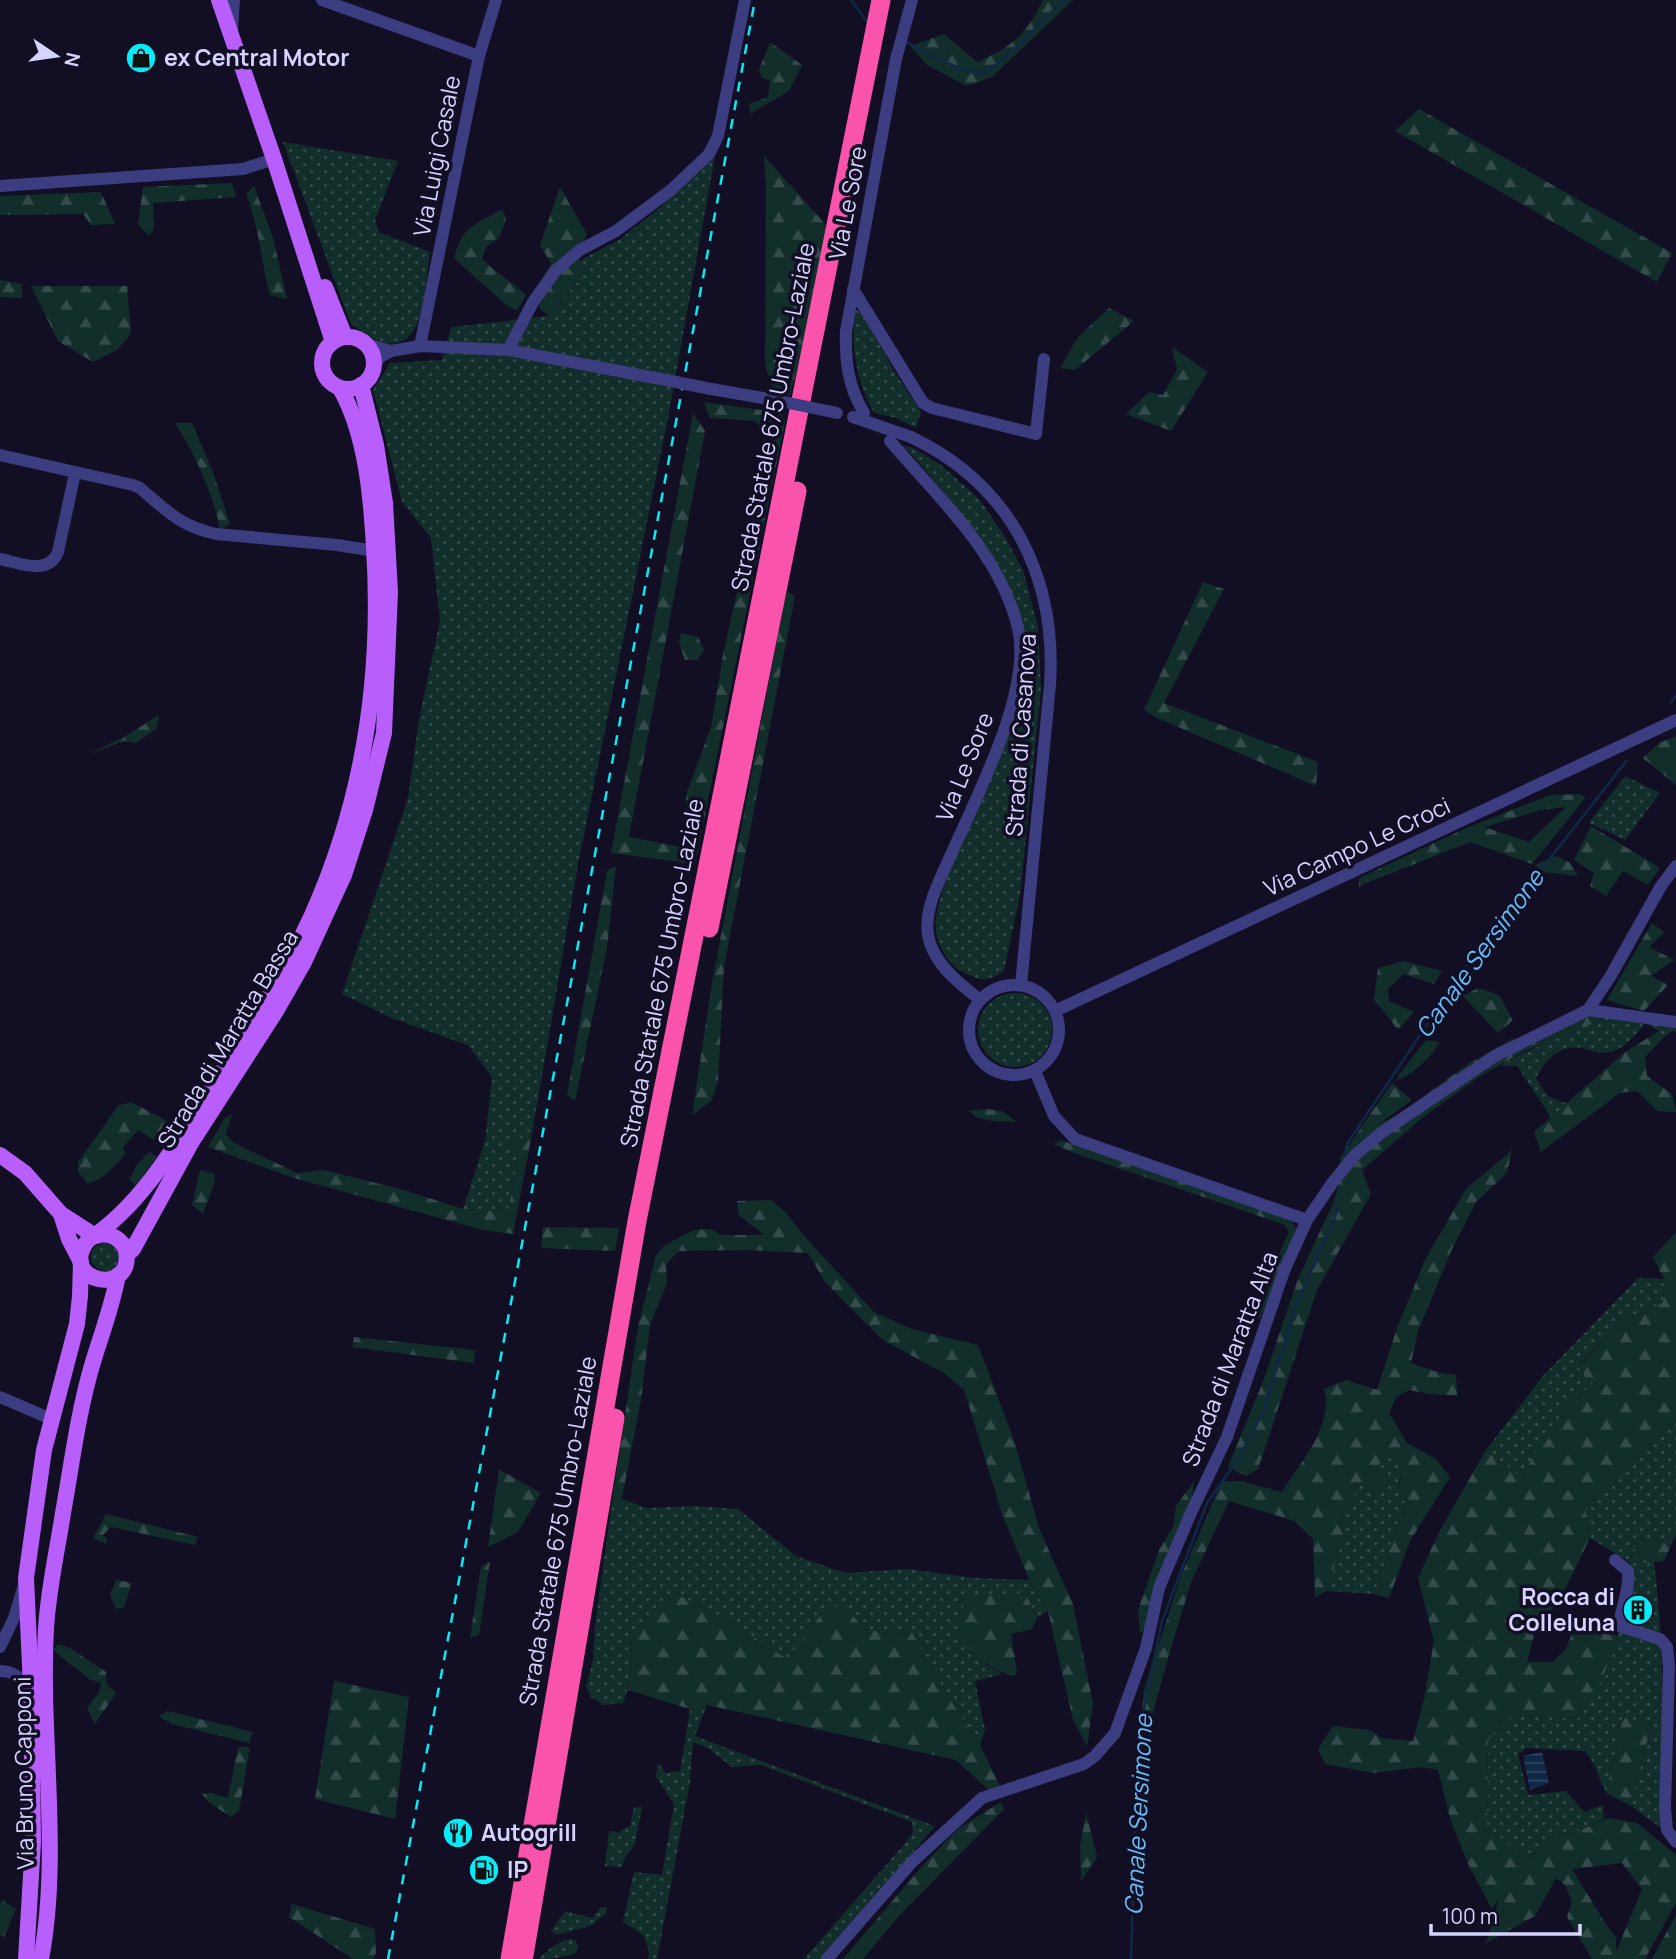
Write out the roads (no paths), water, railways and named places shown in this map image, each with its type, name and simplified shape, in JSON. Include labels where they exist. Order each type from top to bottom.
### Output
[{"type":"highway","name":"Strada Statale 675 Umbro-Laziale","points":[[510,1959],[637,1221],[881,0]]},
{"type":"highway","name":"Strada Statale 675 Umbro-Laziale","points":[[523,1959],[646,1237],[778,591],[892,0]]},
{"type":"main road","points":[[219,0],[275,165],[339,339],[360,340],[366,344],[373,356],[373,370],[361,385],[340,388]]},
{"type":"main road","name":"Strada di Maratta Bassa","points":[[95,1236],[127,1209],[180,1138],[258,1014],[311,916],[331,869],[351,807],[368,731],[375,668],[377,591],[371,502],[360,445],[350,406],[340,388],[333,384],[323,371],[323,355],[339,339]]},
{"type":"main road","name":"Strada di Maratta Bassa","points":[[127,1254],[133,1249],[191,1143],[276,1011],[304,962],[344,875],[365,810],[384,733],[390,592],[385,503],[376,445],[361,385]]},
{"type":"main road","points":[[0,1155],[25,1173],[61,1213],[95,1236]]},
{"type":"main road","points":[[61,1213],[83,1269],[96,1279],[111,1279],[118,1275],[125,1265],[127,1254],[125,1247],[115,1237],[102,1234],[83,1246],[81,1262]]},
{"type":"main road","name":"Via Bruno Capponi","points":[[26,1959],[33,1842],[26,1578],[44,1450],[77,1324],[81,1262]]},
{"type":"main road","name":"Via Bruno Capponi","points":[[41,1959],[48,1881],[44,1694],[46,1627],[75,1433],[93,1362],[112,1308],[118,1275]]},
{"type":"main road","points":[[26,1578],[37,1590],[45,1590],[51,1586]]},
{"type":"street","points":[[231,37],[234,0]]},
{"type":"street","name":"Via Luigi Casale","points":[[322,0],[479,56],[420,346]]},
{"type":"street","points":[[479,56],[496,0]]},
{"type":"street","points":[[373,370],[380,357],[391,351],[420,346],[508,350],[533,302],[556,270],[580,250],[617,231],[654,203],[709,154],[718,136],[745,0]]},
{"type":"street","name":"Via Le Sore","points":[[859,415],[845,356],[853,289],[896,58],[912,0]]},
{"type":"street","points":[[0,186],[275,165]]},
{"type":"street","points":[[853,289],[923,403],[932,408],[1036,434],[1044,359]]},
{"type":"street","points":[[366,344],[391,351]]},
{"type":"street","name":"Strada di Casanova","points":[[508,350],[859,415],[936,449],[984,487],[1006,513],[1026,546],[1047,610],[1051,666],[1021,985]]},
{"type":"street","name":"Via Le Sore","points":[[890,441],[991,562],[1019,629],[1021,660],[1015,697],[935,892],[929,917],[928,935],[940,964],[980,1000]]},
{"type":"street","points":[[0,455],[140,488],[181,522],[197,530],[374,551]]},
{"type":"street","points":[[0,559],[41,567],[54,560],[75,473]]},
{"type":"street","name":"Via Campo Le Croci","points":[[1055,1011],[1676,720]]},
{"type":"street","name":"Strada di Maratta Alta","points":[[827,1959],[912,1862],[982,1798],[1084,1764],[1095,1756],[1115,1733],[1146,1648],[1160,1588],[1190,1515],[1227,1437],[1284,1271],[1307,1220],[1354,1156],[1381,1133],[1495,1056],[1588,1010],[1610,977],[1661,886],[1676,866]]},
{"type":"street","points":[[1021,985],[1041,994],[1055,1011],[1059,1028],[1057,1045],[1049,1060],[1035,1071],[1015,1076],[1004,1075],[978,1059],[968,1029],[980,1000],[999,988],[1021,985]]},
{"type":"street","points":[[1588,1010],[1676,1022]]},
{"type":"street","points":[[1035,1071],[1054,1116],[1075,1139],[1307,1220]]},
{"type":"street","points":[[0,1396],[51,1419]]},
{"type":"street","points":[[1615,1560],[1628,1571],[1630,1585],[1622,1605],[1619,1626],[1660,1639],[1667,1647],[1669,1666],[1665,1808],[1667,1830],[1676,1842]]},
{"type":"street","points":[[0,1647],[14,1618],[26,1578]]},
{"type":"street","points":[[0,1671],[17,1675],[31,1688]]},
{"type":"water","points":[[1542,1752],[1549,1783],[1530,1790],[1523,1756]]},
{"type":"waterway","points":[[851,0],[868,23]]},
{"type":"waterway","points":[[907,42],[955,66],[982,72],[1001,61],[1064,0]]},
{"type":"waterway","name":"Canale Sersimone","points":[[1671,702],[1676,695]]},
{"type":"waterway","name":"Canale Sersimone","points":[[1345,1154],[1347,1144],[1469,962],[1627,760]]},
{"type":"waterway","name":"Canale Sersimone","points":[[1131,1959],[1138,1737],[1162,1621],[1207,1503],[1236,1462],[1263,1413],[1295,1308],[1339,1207]]},
{"type":"railway","points":[[388,1959],[755,0]]},
{"type":"place","name":"ex Central Motor","points":[[141,58]]},
{"type":"place","name":"Rocca di Colleluna","points":[[1638,1610]]},
{"type":"place","name":"Autogrill","points":[[458,1833]]},
{"type":"place","name":"IP","points":[[484,1870]]}]
